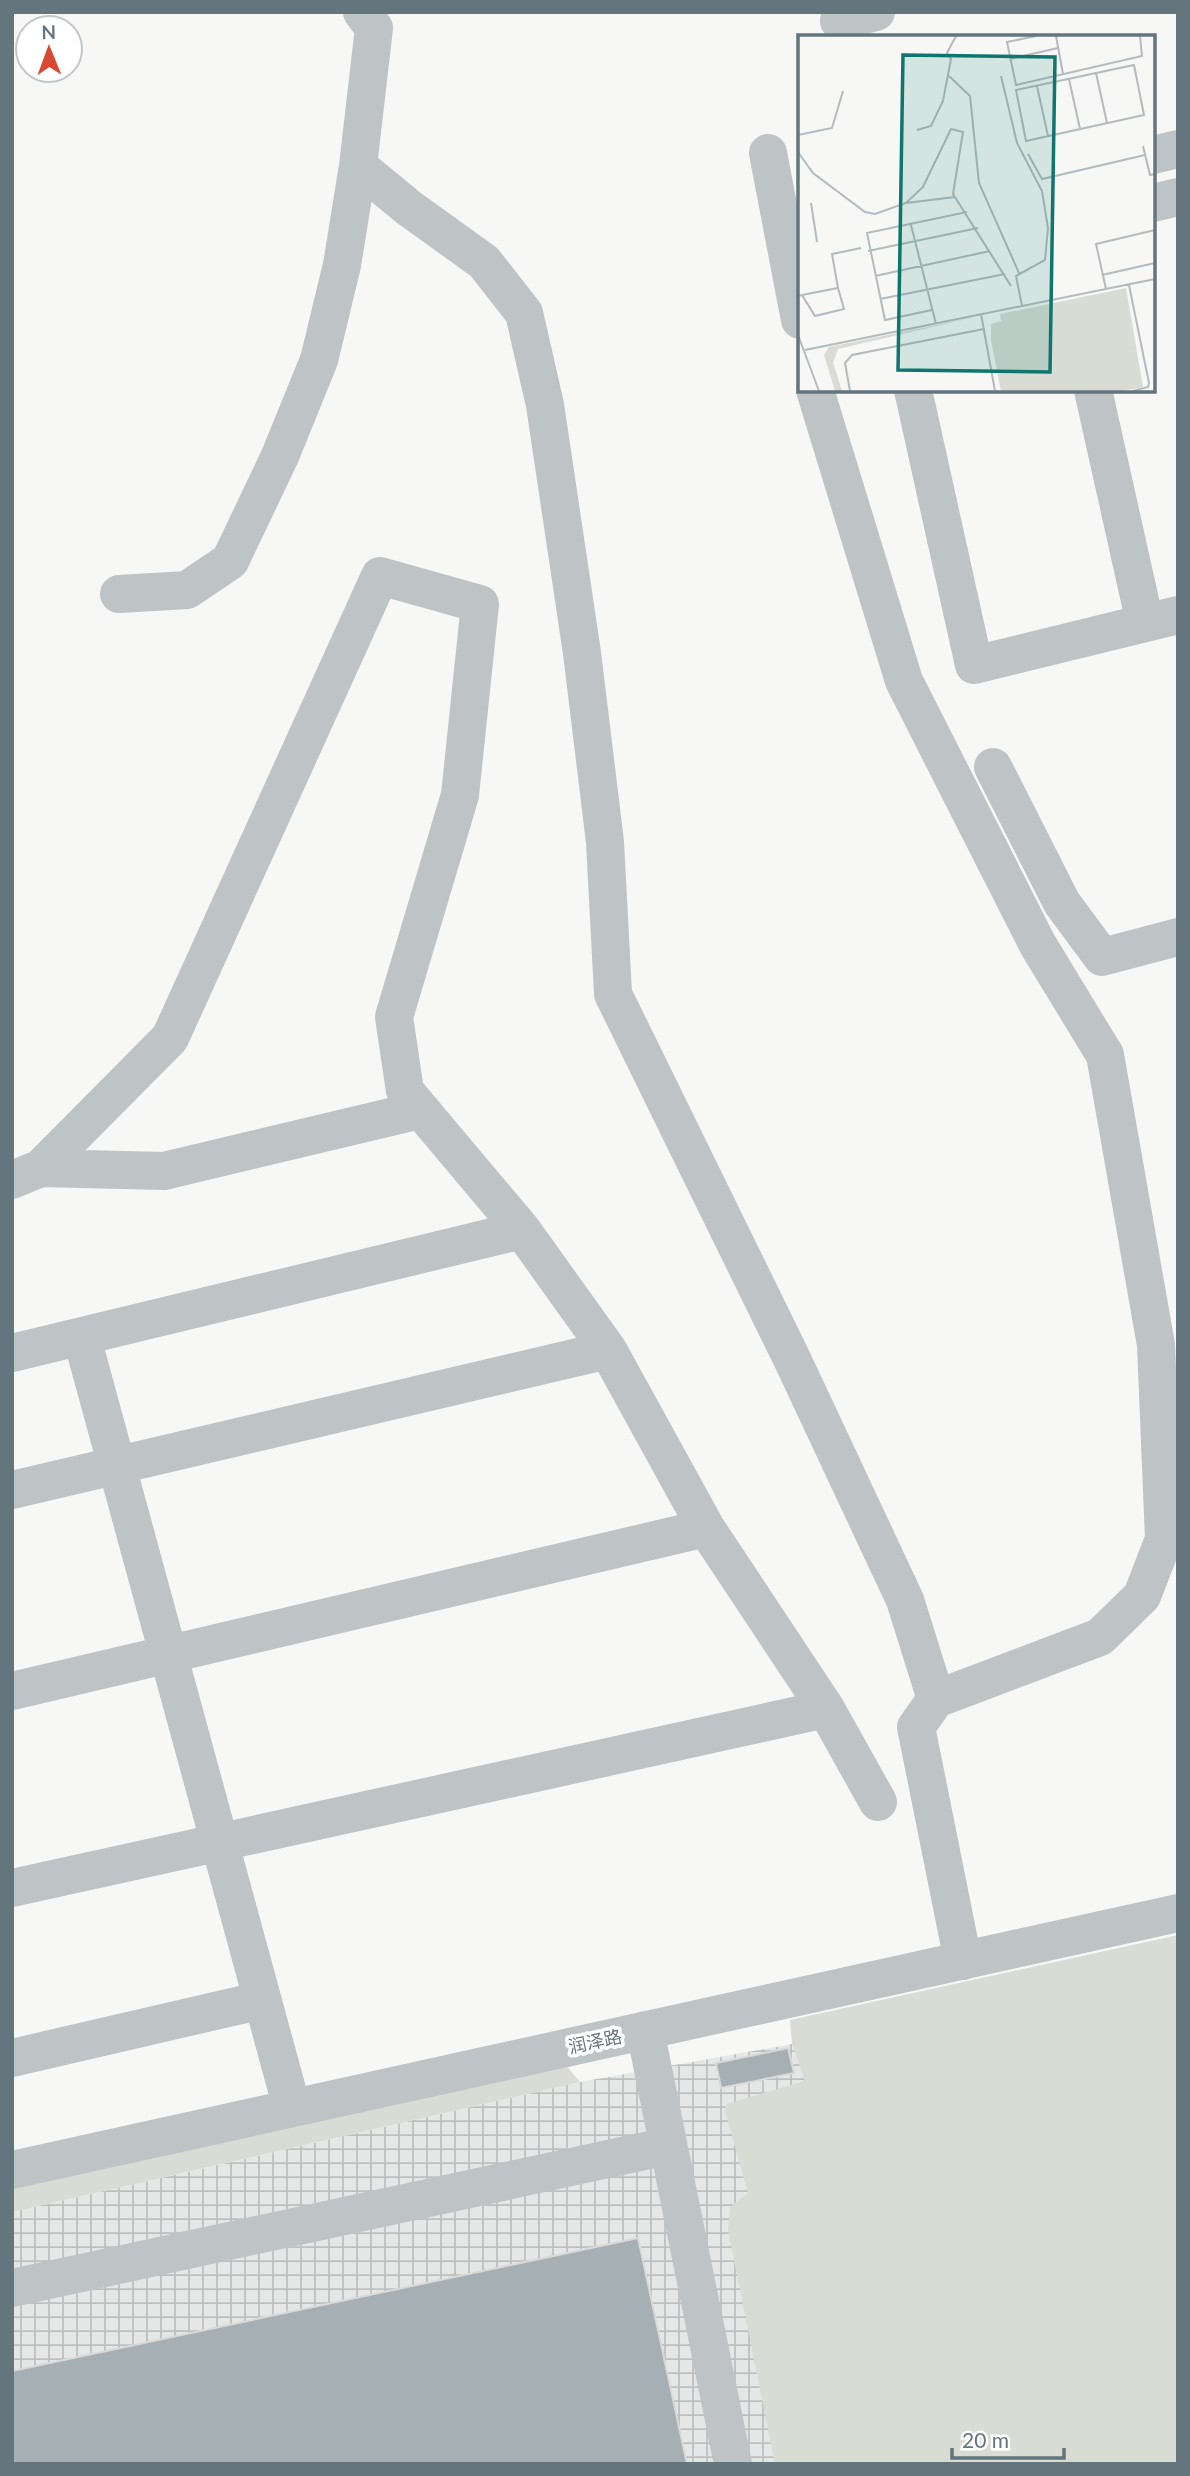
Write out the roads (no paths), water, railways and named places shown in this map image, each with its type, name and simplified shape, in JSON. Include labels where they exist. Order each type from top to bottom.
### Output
[{"type":"street","points":[[119,594],[187,590],[230,561],[280,456],[319,360],[342,265],[358,166],[374,28],[362,12]]},
{"type":"street","points":[[840,23],[876,12]]},
{"type":"street","points":[[1155,155],[1178,149]]},
{"type":"street","points":[[768,153],[798,310]]},
{"type":"street","points":[[358,166],[408,208],[484,262],[524,313],[545,405],[582,653],[605,842],[613,994],[793,1361],[905,1600],[936,1699]]},
{"type":"street","points":[[1155,203],[1178,197]]},
{"type":"street","points":[[816,392],[904,681],[1038,945],[1105,1055],[1156,1345],[1164,1539],[1142,1596],[1100,1637],[936,1699],[916,1727],[963,1961]]},
{"type":"street","points":[[914,392],[974,664],[1161,619],[1094,392]]},
{"type":"street","points":[[27,1174],[170,1038],[380,576],[480,604],[460,795],[394,1017],[405,1091],[522,1230],[608,1350],[706,1528],[826,1709],[878,1802]]},
{"type":"street","points":[[993,767],[1062,903],[1102,957],[1178,937]]},
{"type":"street","points":[[27,1174],[164,1171],[420,1110]]},
{"type":"street","points":[[12,1353],[522,1230]]},
{"type":"street","points":[[82,1338],[292,2108]]},
{"type":"street","points":[[12,1490],[608,1350]]},
{"type":"street","points":[[12,1692],[706,1528]]},
{"type":"street","points":[[12,1888],[826,1709]]},
{"type":"street","name":"润泽路","points":[[12,2170],[1178,1913]]},
{"type":"street","points":[[12,2058],[262,2000]]},
{"type":"street","points":[[645,2030],[733,2464]]},
{"type":"street","points":[[12,2288],[668,2146]]}]
